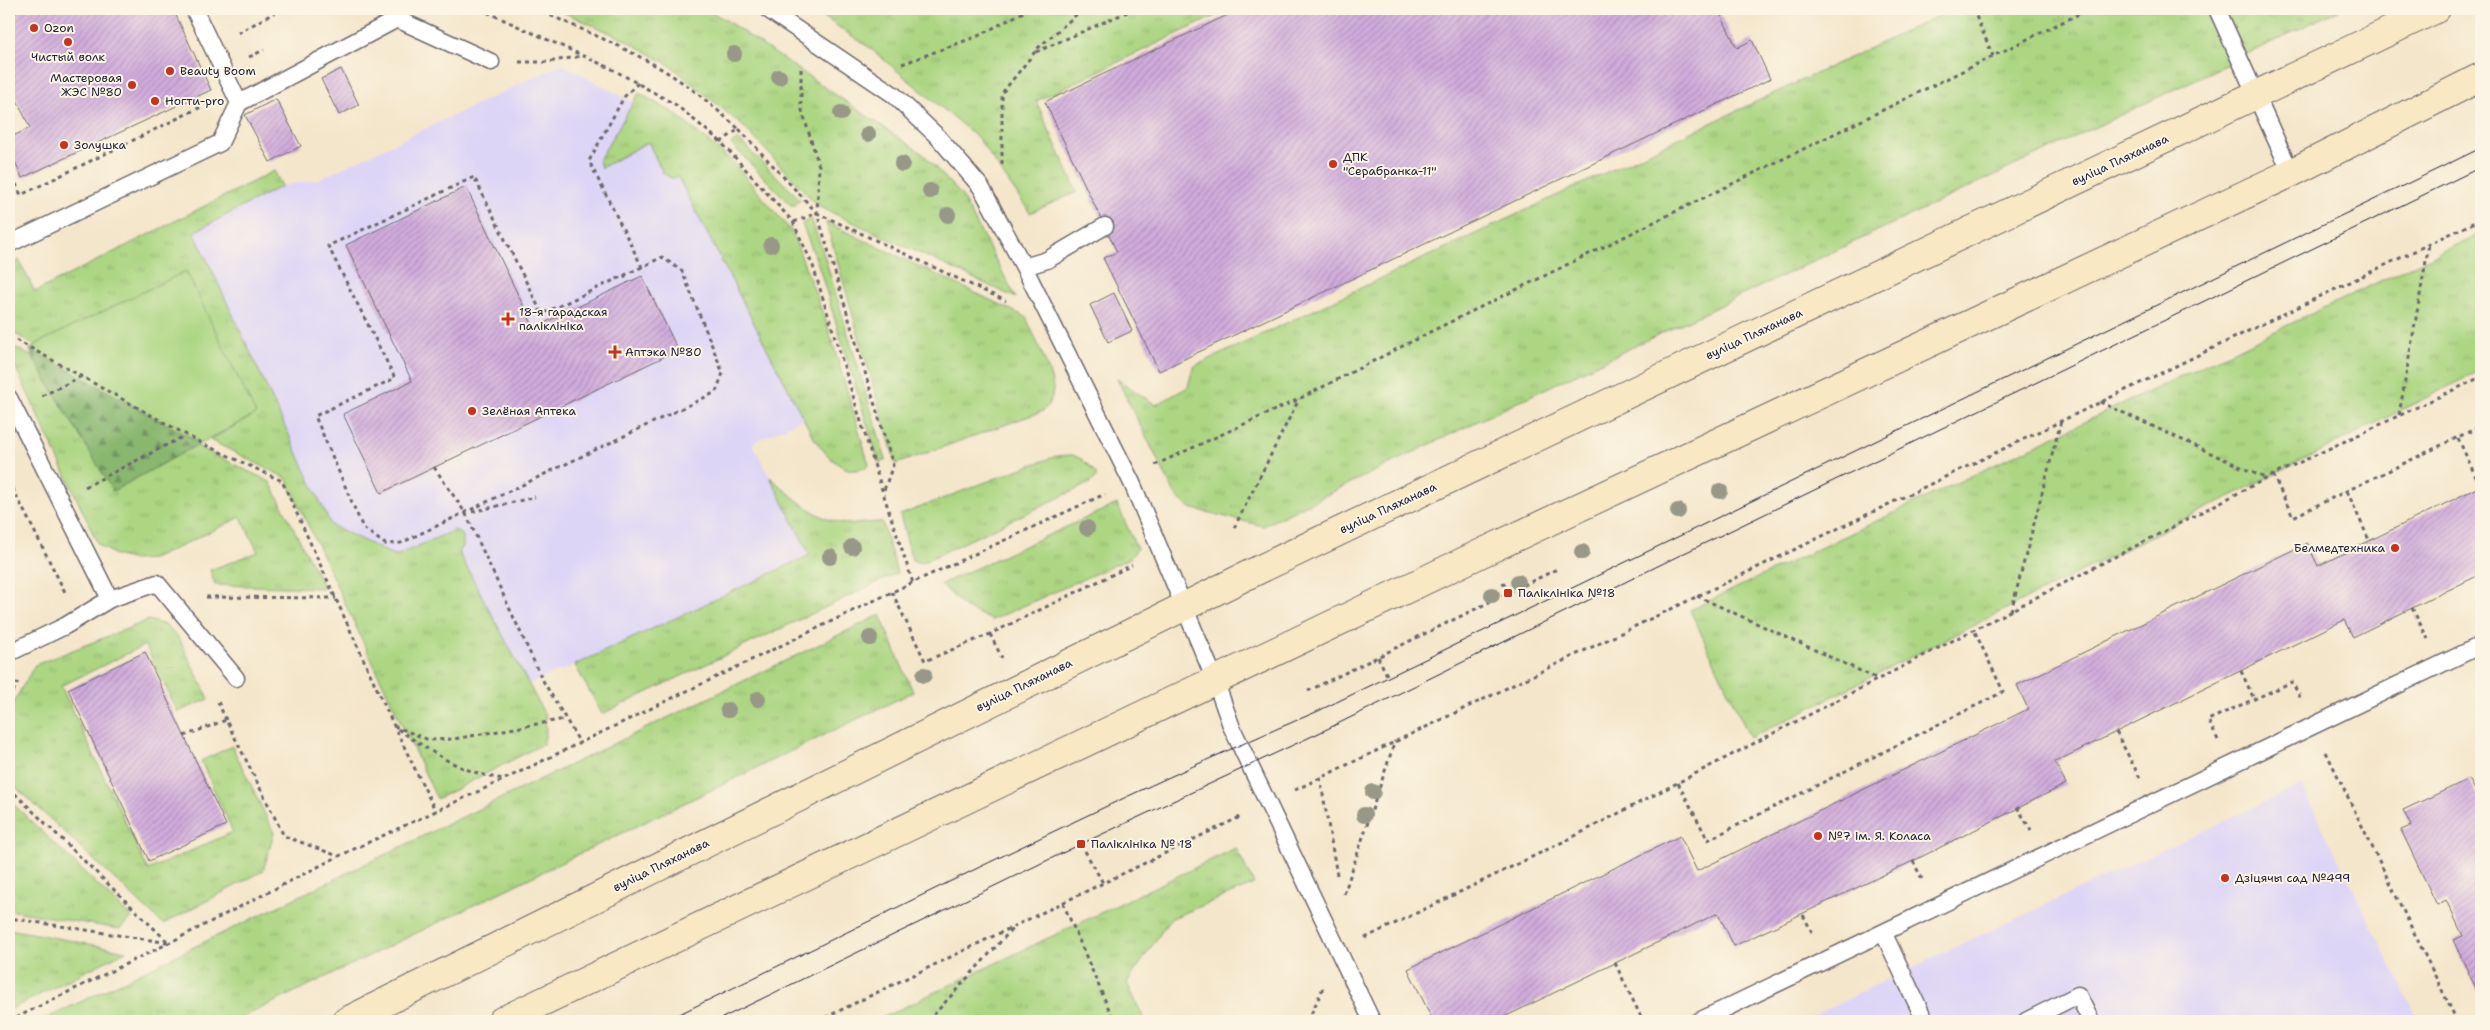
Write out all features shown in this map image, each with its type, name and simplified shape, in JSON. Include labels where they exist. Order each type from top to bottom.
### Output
[{"type":"main road","name":"вуліца Пляханава","points":[[347,1021],[1184,606],[2436,9]]},
{"type":"main road","points":[[502,1021],[1214,680],[2292,172],[2481,77]]},
{"type":"lane","points":[[194,9],[239,103]]},
{"type":"lane","points":[[767,9],[894,95],[938,137],[981,187],[1024,267],[1132,483],[1184,606],[1232,728],[1372,1021]]},
{"type":"lane","points":[[2217,9],[2292,172]]},
{"type":"lane","points":[[9,244],[220,143],[239,103],[398,20],[491,62]]},
{"type":"lane","points":[[1024,267],[1047,260],[1105,226]]},
{"type":"lane","points":[[11,403],[110,600]]},
{"type":"lane","points":[[9,653],[65,626],[110,600],[157,583],[174,606],[236,678]]},
{"type":"lane","points":[[1699,1021],[1884,934],[2481,645]]},
{"type":"lane","points":[[1884,934],[1925,1021]]},
{"type":"lane","points":[[2026,1021],[2078,996],[2091,1021]]},
{"type":"path","points":[[480,9],[584,56],[638,83],[676,105],[721,142],[794,222],[813,266],[883,493],[913,583]]},
{"type":"path","points":[[536,9],[616,45],[655,66],[698,93],[739,129],[817,213],[1050,321]]},
{"type":"path","points":[[897,66],[978,36],[1029,9]]},
{"type":"path","points":[[1002,166],[1002,93],[1034,53],[1083,9]]},
{"type":"path","points":[[1034,53],[1134,9]]},
{"type":"path","points":[[1973,9],[1993,56]]},
{"type":"path","points":[[9,1021],[169,943],[339,856],[436,812],[892,592],[1132,483],[1149,468],[1299,399],[1440,327],[2089,9]]},
{"type":"path","points":[[801,32],[801,107],[819,166],[817,213],[893,464],[883,493]]},
{"type":"path","points":[[491,62],[548,62],[584,56]]},
{"type":"path","points":[[638,83],[624,97],[589,161],[642,267]]},
{"type":"path","points":[[9,169],[21,195],[206,105]]},
{"type":"path","points":[[721,142],[739,129]]},
{"type":"path","points":[[474,177],[542,314],[642,267],[662,257],[682,271],[723,372],[716,392],[466,514],[401,543],[385,544],[363,528],[315,416],[396,378],[328,246],[474,177]]},
{"type":"path","points":[[794,222],[817,213]]},
{"type":"path","points":[[1287,793],[2481,219]]},
{"type":"path","points":[[2399,416],[2429,244]]},
{"type":"path","points":[[624,275],[628,283]]},
{"type":"path","points":[[9,336],[187,435],[282,481],[394,726],[436,812]]},
{"type":"path","points":[[11,403],[80,377]]},
{"type":"path","points":[[1364,939],[1678,783],[2273,475],[2481,377]]},
{"type":"path","points":[[1234,528],[1299,399]]},
{"type":"path","points":[[2100,402],[2267,479]]},
{"type":"path","points":[[2011,611],[2061,421]]},
{"type":"path","points":[[2273,475],[2293,517],[2481,426]]},
{"type":"path","points":[[60,500],[187,435]]},
{"type":"path","points":[[2458,438],[2480,486]]},
{"type":"path","points":[[434,467],[466,514],[542,679],[580,743]]},
{"type":"path","points":[[9,481],[68,597]]},
{"type":"path","points":[[2347,491],[2369,540]]},
{"type":"path","points":[[9,495],[14,492]]},
{"type":"path","points":[[466,514],[535,497]]},
{"type":"path","points":[[892,592],[925,661],[990,634],[1132,565]]},
{"type":"path","points":[[1308,691],[1557,569]]},
{"type":"path","points":[[1697,596],[1878,679]]},
{"type":"path","points":[[174,606],[209,597],[336,598]]},
{"type":"path","points":[[2412,608],[2430,642]]},
{"type":"path","points":[[1678,783],[1708,840],[2001,693],[2003,691],[1974,630]]},
{"type":"path","points":[[1378,656],[1388,677]]},
{"type":"path","points":[[2241,671],[2254,699]]},
{"type":"path","points":[[214,694],[284,836],[339,856]]},
{"type":"path","points":[[394,726],[429,740],[454,739],[565,719]]},
{"type":"path","points":[[184,736],[226,720]]},
{"type":"path","points":[[394,726],[441,759],[487,777],[505,779]]},
{"type":"path","points":[[2313,726],[2457,1021]]},
{"type":"path","points":[[2116,732],[2143,782]]},
{"type":"path","points":[[1340,892],[1342,902],[1395,741]]},
{"type":"path","points":[[1320,777],[1338,883]]},
{"type":"path","points":[[9,788],[169,943]]},
{"type":"path","points":[[2017,807],[2034,836]]},
{"type":"path","points":[[818,1021],[1245,815]]},
{"type":"path","points":[[1239,818],[1243,826]]},
{"type":"path","points":[[1081,844],[1103,883]]},
{"type":"path","points":[[1062,903],[1114,1021]]},
{"type":"path","points":[[9,918],[169,943]]},
{"type":"path","points":[[928,1021],[1014,926]]},
{"type":"path","points":[[1615,963],[1643,1021]]},
{"type":"path","points":[[1308,1021],[1323,988],[1319,978]]},
{"type":"shaded area","name":"18-я гарадская паліклініка","points":[[562,64],[633,103],[828,407],[752,443],[810,554],[575,665],[528,684],[331,526],[194,232],[282,186],[319,179]]},
{"type":"shaded area","name":"Дзіцячы сад №499","points":[[2301,785],[2419,1021],[1804,1021],[1902,972]]},
{"type":"green space","points":[[556,9],[706,9],[724,19],[923,154],[961,195],[1016,298],[818,206],[744,127],[671,66],[626,40]]},
{"type":"green space","points":[[812,9],[1230,9],[1036,101],[1077,192],[1030,213],[978,138],[870,48]]},
{"type":"green space","points":[[1953,9],[2340,9],[1532,395],[1263,526],[1190,508],[1176,496],[1117,379],[1156,405],[1188,387],[1193,367]]},
{"type":"green space","points":[[639,93],[674,113],[732,161],[792,232],[828,327],[869,465],[861,469],[852,470],[836,463],[822,449],[812,435],[678,177],[671,178],[663,173],[648,142],[601,168],[599,160]]},
{"type":"green space","points":[[738,139],[800,199],[793,207],[731,144]]},
{"type":"green space","points":[[274,171],[282,186],[194,232],[331,525],[395,556],[455,530],[463,536],[463,547],[458,551],[545,715],[546,732],[543,744],[437,799],[286,478],[210,440],[256,414],[44,340],[35,346],[9,330],[9,267],[19,260],[35,292]]},
{"type":"green space","points":[[811,218],[825,258],[886,460],[879,463],[818,264],[802,224]]},
{"type":"green space","points":[[826,222],[1026,317],[1052,383],[1052,396],[1045,409],[896,464]]},
{"type":"green space","points":[[2481,233],[2481,370],[1750,738],[1690,610]]},
{"type":"green space","points":[[186,271],[256,414],[201,443],[30,349],[44,340]]},
{"type":"green space","points":[[9,344],[140,418],[270,482],[324,588],[215,585],[210,570],[258,552],[241,517],[153,559],[134,560],[115,555],[98,544],[9,353]]},
{"type":"green space","points":[[30,349],[201,443],[113,491],[32,356]]},
{"type":"green space","points":[[1073,455],[1083,460],[1096,473],[1096,478],[1090,483],[921,563],[912,560],[900,515],[1057,456]]},
{"type":"green space","points":[[770,477],[807,507],[827,519],[850,524],[882,522],[897,573],[602,714],[575,665],[810,555]]},
{"type":"green space","points":[[1117,504],[1137,549],[1130,558],[992,620],[964,607],[941,584]]},
{"type":"green space","points":[[880,615],[913,692],[235,1021],[41,1021]]},
{"type":"green space","points":[[149,620],[165,625],[178,637],[209,699],[178,712],[145,645],[61,686],[148,870],[233,832],[201,761],[232,746],[274,833],[263,871],[163,924],[9,781],[9,710],[35,665]]},
{"type":"green space","points":[[9,800],[132,918],[119,929],[9,910]]},
{"type":"green space","points":[[1236,848],[1254,884],[1170,919],[1127,983],[1145,1021],[875,1021]]},
{"type":"green space","points":[[9,929],[126,951],[9,1010]]},
{"type":"building","points":[[9,9],[173,9],[211,90],[22,178],[9,148],[9,138],[30,128],[9,83]]},
{"type":"building","name":"ДПК \"Серабранка-11\"","points":[[1240,9],[1718,9],[1737,48],[1752,40],[1770,79],[1159,371],[1103,258],[1117,252],[1045,102]]},
{"type":"building","points":[[341,69],[359,105],[339,115],[321,79]]},
{"type":"building","points":[[276,99],[301,146],[270,162],[245,115]]},
{"type":"building","name":"18-я гарадская паліклініка","points":[[466,187],[534,328],[642,276],[678,350],[381,493],[343,414],[412,381],[346,245]]},
{"type":"building","points":[[1114,293],[1132,331],[1108,342],[1090,305]]},
{"type":"building","points":[[2481,486],[2481,574],[2353,637],[2344,620],[2055,762],[2066,784],[1913,861],[1734,946],[1718,913],[1496,1021],[1433,1021],[1408,969],[1680,836],[1697,871],[2028,709],[2017,685],[2307,543],[2318,566]]},
{"type":"building","points":[[145,652],[226,825],[149,861],[68,689]]},
{"type":"building","points":[[2469,779],[2478,795],[2481,794],[2481,999],[2453,940],[2463,936],[2446,900],[2437,905],[2401,830],[2411,826],[2403,810]]},
{"type":"tram line","points":[[665,1021],[1151,785],[1316,712],[2481,148]]},
{"type":"tram line","points":[[716,1021],[1081,844],[1321,732],[1670,560],[2481,167]]},
{"type":"place","name":"Ozon","points":[[34,28]]},
{"type":"place","name":"Чистый волк","points":[[68,42]]},
{"type":"place","name":"Beauty Boom","points":[[170,71]]},
{"type":"place","name":"Мастеровая ЖЭС №80","points":[[132,85]]},
{"type":"place","name":"Ногти-pro","points":[[155,101]]},
{"type":"place","name":"Золушка","points":[[64,145]]},
{"type":"place","name":"ДПК \"Серабранка-11\"","points":[[1333,164]]},
{"type":"place","name":"18-я гарадская паліклініка","points":[[508,319]]},
{"type":"place","name":"Аптэка №80","points":[[615,352]]},
{"type":"place","name":"Зелёная Аптека","points":[[472,411]]},
{"type":"place","name":"Белмедтехника","points":[[2395,548]]},
{"type":"place","name":"Паліклініка №18","points":[[1508,593]]},
{"type":"place","name":"№7 ім. Я. Коласа","points":[[1818,836]]},
{"type":"place","name":"Паліклініка № 18","points":[[1081,844]]},
{"type":"place","name":"Дзіцячы сад №499","points":[[2225,878]]}]
